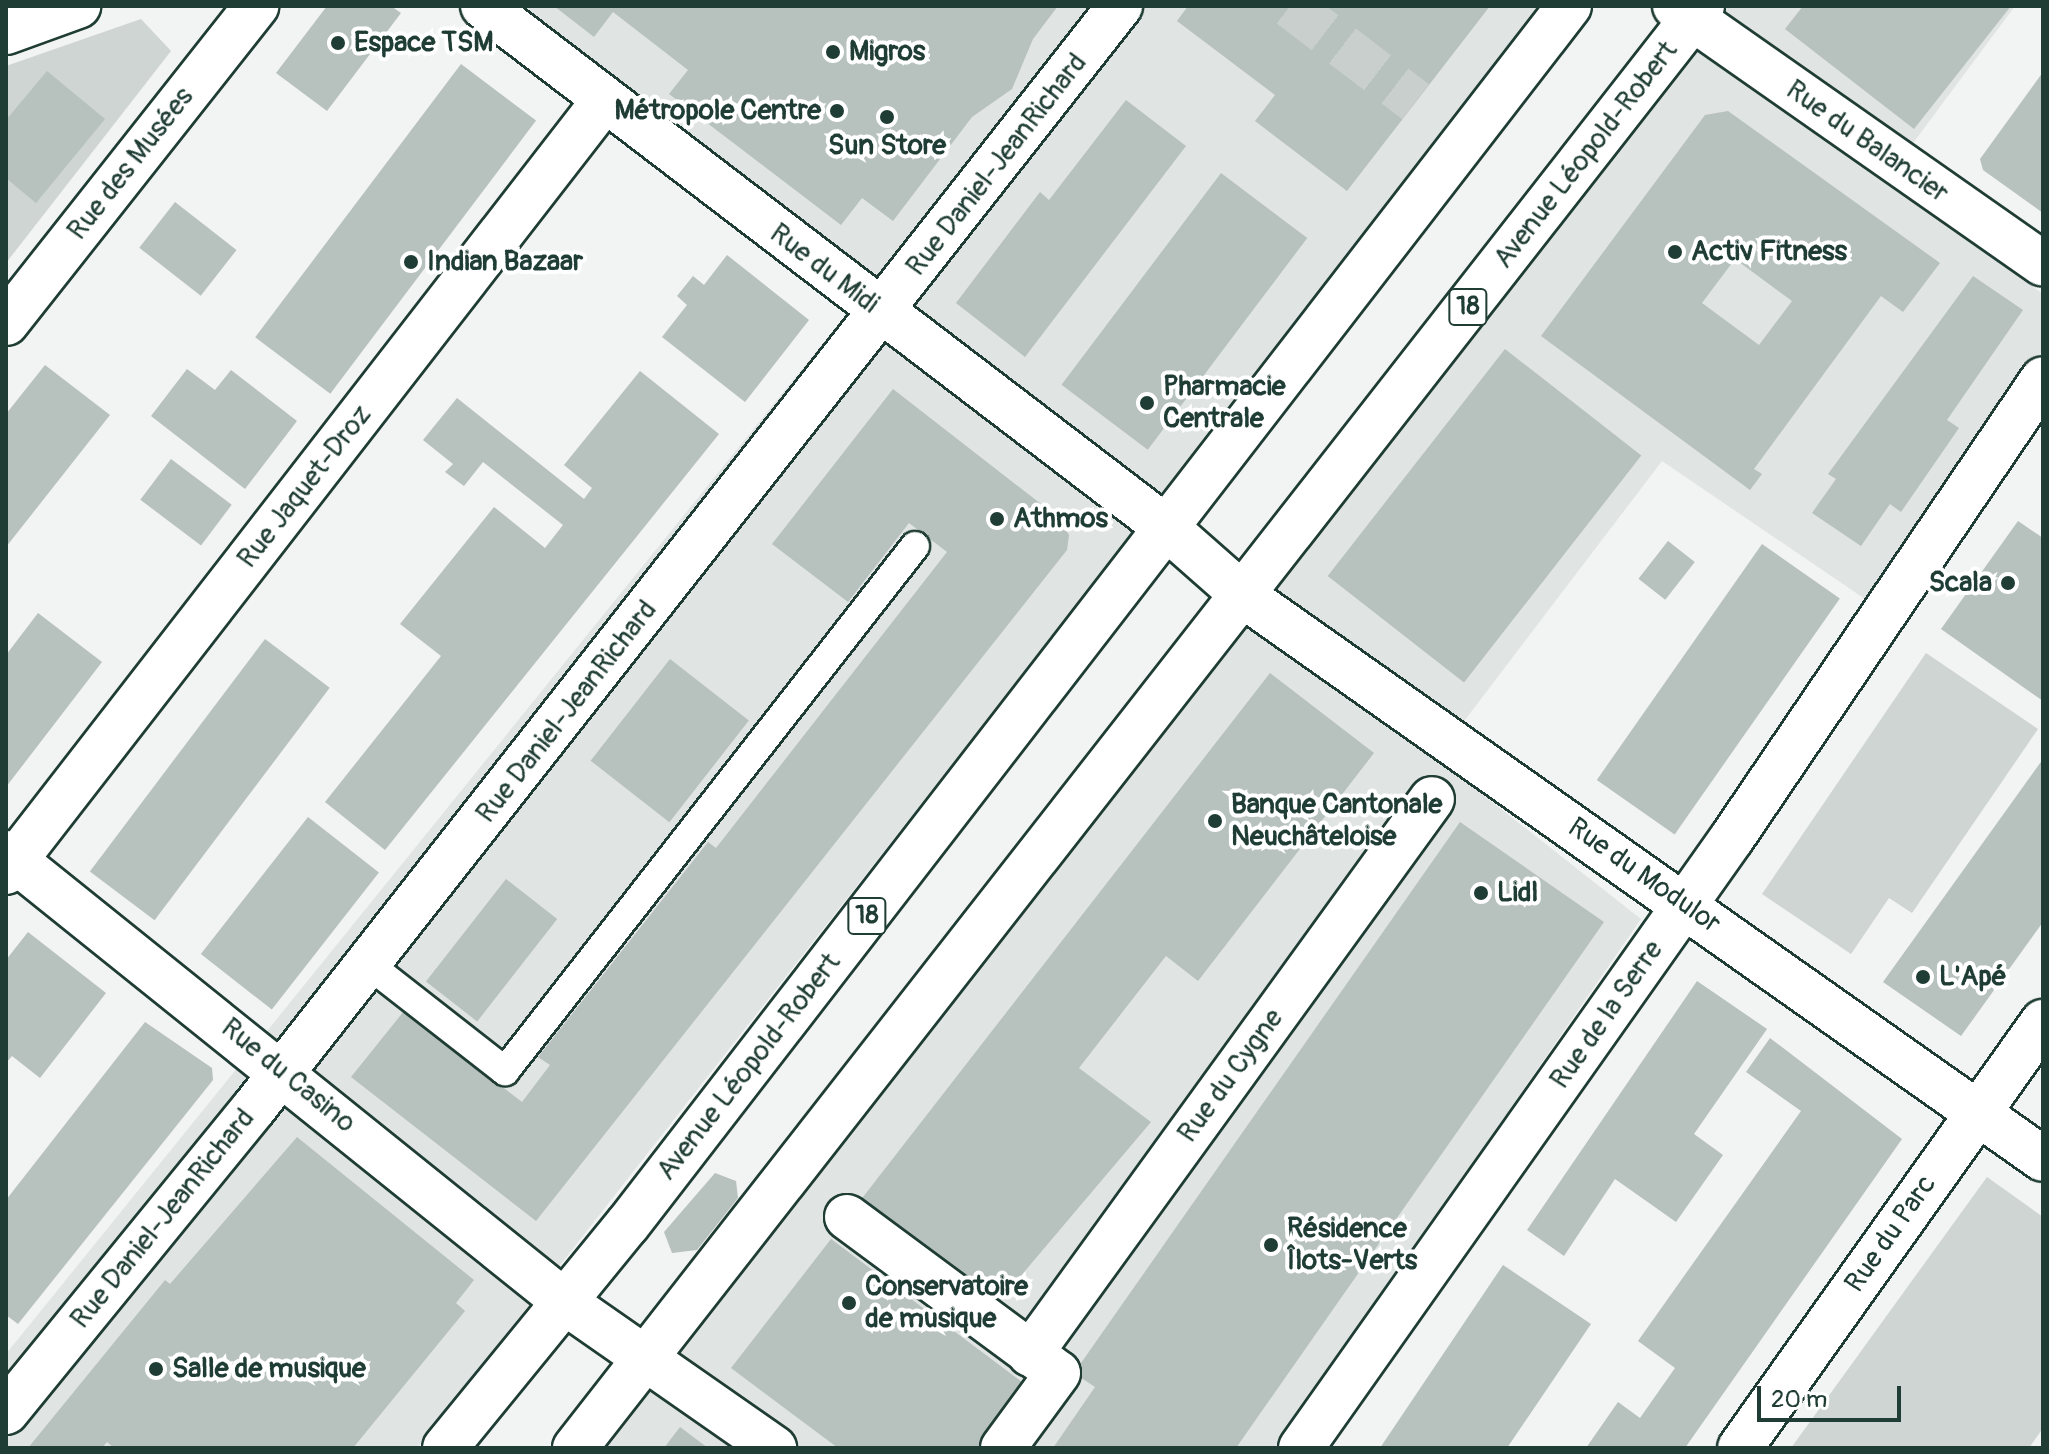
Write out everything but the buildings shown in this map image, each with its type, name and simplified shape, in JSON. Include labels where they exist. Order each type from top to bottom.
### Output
[{"type":"street","points":[[6,32],[78,6]]},
{"type":"street","name":"Rue des Musées","points":[[6,323],[256,6]]},
{"type":"street","name":"Rue du Midi","points":[[483,6],[603,102],[1168,529]]},
{"type":"street","name":"Rue Daniel-JeanRichard","points":[[6,1412],[368,964],[1120,6]]},
{"type":"street","name":"Avenue Léopold-Robert","points":[[445,1448],[566,1303],[1168,529],[1569,6]]},
{"type":"street","name":"Avenue Léopold-Robert","points":[[575,1448],[1244,596],[1690,10]]},
{"type":"street","name":"Rue du Balancier","points":[[1690,10],[2043,264]]},
{"type":"street","name":"Rue Jaquet-Droz","points":[[9,862],[603,102]]},
{"type":"street","name":"Rue de la Serre","points":[[1301,1448],[1685,904],[2043,379]]},
{"type":"street","points":[[1168,529],[1244,596]]},
{"type":"street","name":"Rue du Modulor","points":[[1244,596],[2043,1159]]},
{"type":"street","name":"Rue du Cygne","points":[[1030,1354],[1432,799]]},
{"type":"street","name":"Rue du Casino","points":[[9,862],[283,1071],[566,1303]]},
{"type":"street","name":"Rue du Parc","points":[[1740,1448],[2043,1022]]},
{"type":"street","points":[[847,1217],[1058,1373],[1003,1448]]},
{"type":"street","points":[[566,1303],[774,1448]]},
{"type":"lane","points":[[368,964],[505,1071],[915,546]]},
{"type":"shaded area","points":[[507,6],[1545,6],[417,1448],[6,1448],[6,1354],[874,280]]},
{"type":"shaded area","points":[[1723,6],[2015,6],[1884,182],[2043,294],[2043,350],[1865,599],[1662,461],[1436,758],[1641,919],[1276,1448],[574,1448]]},
{"type":"shaded area","points":[[141,19],[171,51],[6,263],[6,66]]},
{"type":"shaded area","points":[[1926,653],[2038,729],[1912,913],[1889,898],[1851,954],[1762,894]]},
{"type":"shaded area","points":[[1987,1177],[2043,1217],[2043,1428],[2029,1448],[1791,1448]]},
{"type":"tunnel","points":[[1290,6],[1416,102]]},
{"type":"place","name":"Espace TSM","points":[[338,43]]},
{"type":"place","name":"Migros","points":[[833,52]]},
{"type":"place","name":"Métropole Centre","points":[[837,111]]},
{"type":"place","name":"Sun Store","points":[[887,117]]},
{"type":"place","name":"Activ Fitness","points":[[1675,252]]},
{"type":"place","name":"Indian Bazaar","points":[[411,262]]},
{"type":"place","name":"Pharmacie Centrale","points":[[1147,403]]},
{"type":"place","name":"Athmos","points":[[997,519]]},
{"type":"place","name":"Scala","points":[[2008,583]]},
{"type":"place","name":"Banque Cantonale Neuchâteloise","points":[[1215,821]]},
{"type":"place","name":"Lidl","points":[[1481,893]]},
{"type":"place","name":"L'Apé","points":[[1923,977]]},
{"type":"place","name":"Résidence Îlots-Verts","points":[[1271,1245]]},
{"type":"place","name":"Conservatoire de musique","points":[[849,1303]]},
{"type":"place","name":"Salle de musique","points":[[156,1369]]}]
